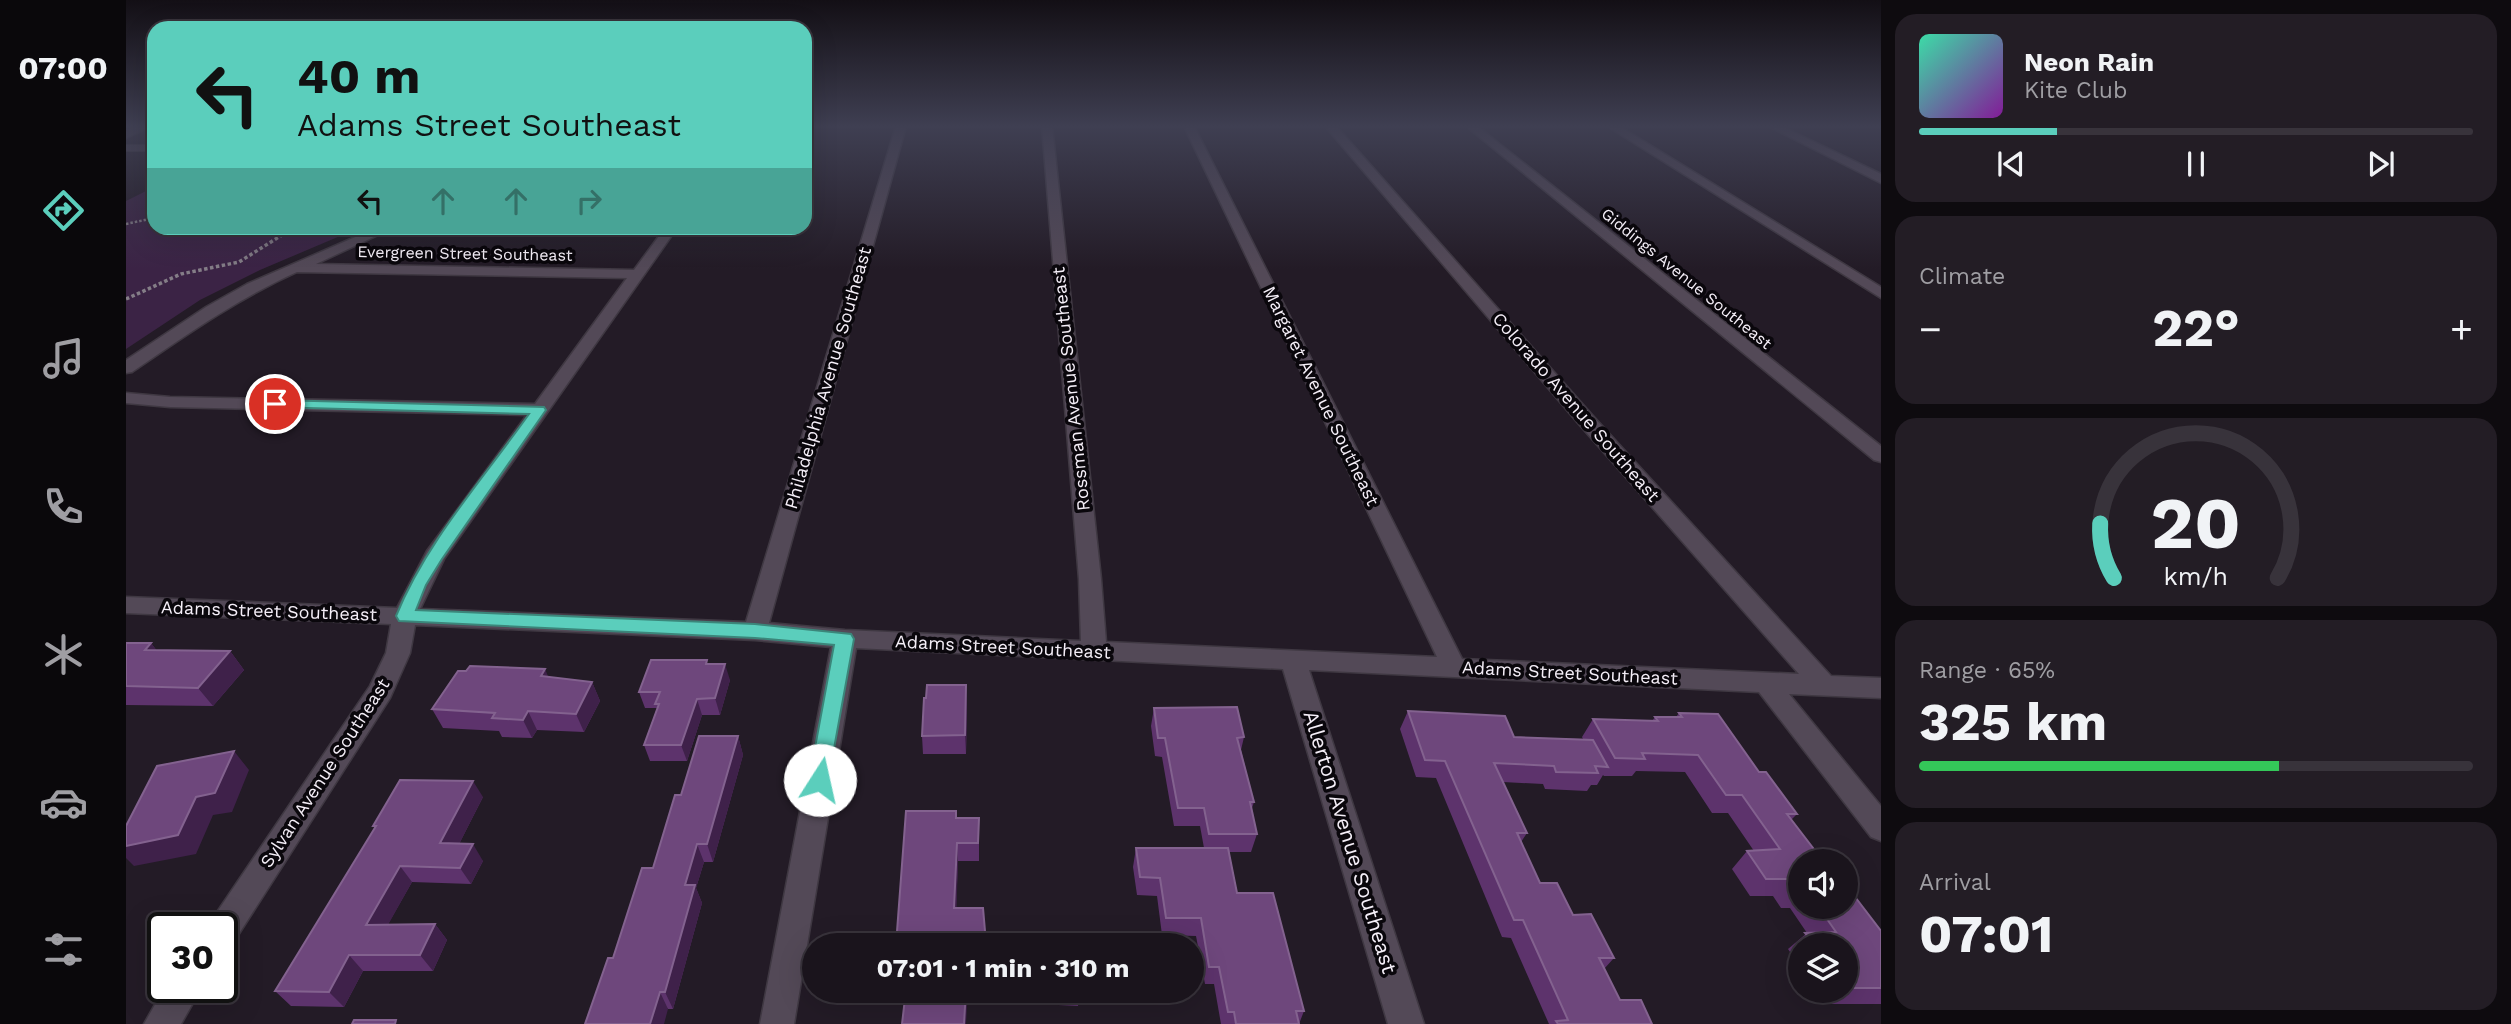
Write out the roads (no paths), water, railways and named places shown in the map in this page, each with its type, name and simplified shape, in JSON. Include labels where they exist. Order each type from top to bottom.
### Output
[{"type":"street","name":"Philadelphia Avenue Southeast","points":[[755,631],[887,174]]},
{"type":"street","name":"Rossman Avenue Southeast","points":[[1052,174],[1090,579],[1094,652]]},
{"type":"street","name":"Margaret Avenue Southeast","points":[[1212,174],[1454,667]]},
{"type":"street","name":"Colorado Avenue Southeast","points":[[1372,174],[1585,419],[1824,685]]},
{"type":"street","name":"Giddings Avenue Southeast","points":[[1530,174],[1881,456]]},
{"type":"street","points":[[1689,174],[1881,293]]},
{"type":"street","points":[[126,368],[211,310],[292,268],[370,235]]},
{"type":"street","name":"Sylvan Avenue Southeast","points":[[235,912],[381,691],[398,653],[405,616],[418,585],[435,556],[666,235]]},
{"type":"street","name":"Evergreen Street Southeast","points":[[292,268],[638,274]]},
{"type":"street","points":[[126,398],[170,402],[539,410]]},
{"type":"street","name":"Adams Street Southeast","points":[[126,605],[755,631],[845,639],[1094,652],[1881,688]]},
{"type":"street","points":[[777,1024],[845,639]]},
{"type":"street","name":"Allerton Avenue Southeast","points":[[1293,660],[1406,1024]]},
{"type":"street","points":[[1766,683],[1881,828]]},
{"type":"street","points":[[161,1024],[175,1003]]}]
